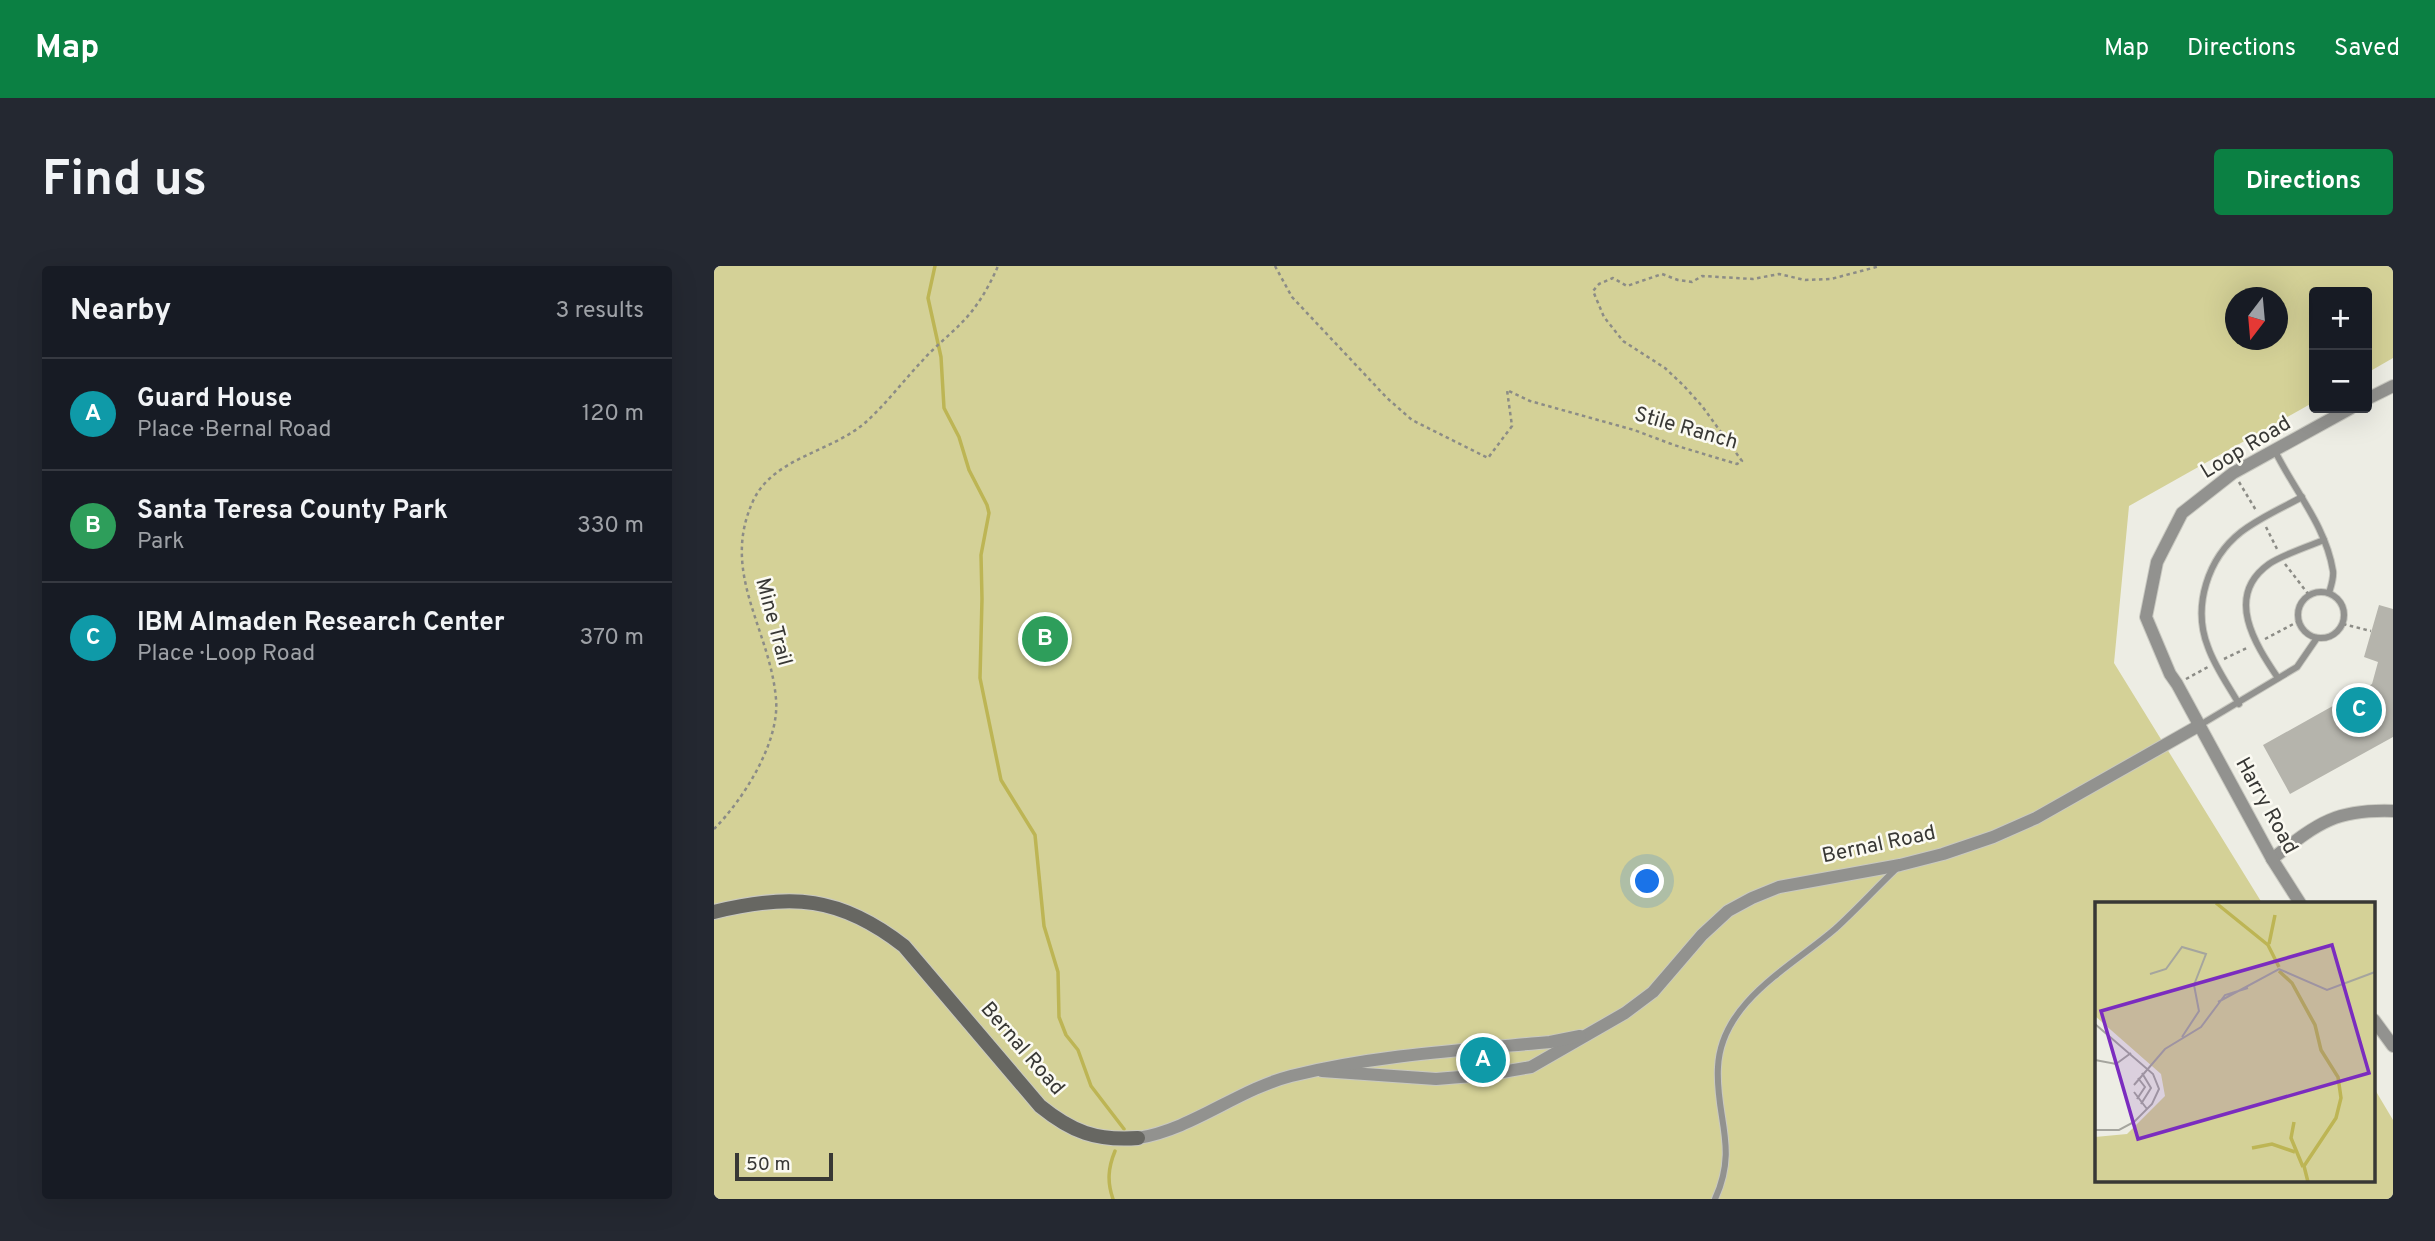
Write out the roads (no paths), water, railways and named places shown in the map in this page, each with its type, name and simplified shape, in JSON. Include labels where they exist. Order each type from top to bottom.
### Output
[{"type":"street","points":[[2372,396],[2393,386]]},
{"type":"street","name":"Loop Road","points":[[2200,725],[2170,674],[2146,617],[2157,562],[2182,513],[2233,473],[2342,413]]},
{"type":"street","name":"Harry Road","points":[[2200,725],[2272,859],[2299,902]]},
{"type":"street","name":"Bernal Road","points":[[1322,1071],[1436,1079],[1485,1075],[1531,1067],[1590,1035],[1653,992],[1702,935],[1728,911],[1752,898],[1779,887],[1900,865],[1993,837],[2036,818],[2200,725]]},
{"type":"street","points":[[2272,859],[2315,827],[2342,814],[2366,810],[2393,811]]},
{"type":"street","name":"Bernal Road","points":[[714,912],[742,905],[784,900],[835,907],[885,931],[904,946],[1040,1106],[1075,1130],[1114,1140],[1160,1134],[1261,1086],[1291,1076],[1360,1061],[1550,1042],[1590,1035]]},
{"type":"street","points":[[2375,1021],[2393,1046]]},
{"type":"lane","points":[[2275,451],[2324,540],[2333,574],[2329,593]]},
{"type":"lane","points":[[2239,704],[2207,646],[2202,615],[2205,582],[2221,552],[2241,532],[2302,497]]},
{"type":"lane","points":[[2278,678],[2250,632],[2245,601],[2255,576],[2272,562],[2324,540]]},
{"type":"lane","points":[[2317,592],[2329,593],[2336,597],[2344,609],[2343,624],[2329,637],[2317,638],[2307,633],[2299,621],[2300,606],[2309,595],[2317,592]]},
{"type":"lane","points":[[2200,725],[2297,667],[2317,638]]},
{"type":"lane","points":[[1715,1199],[1725,1169],[1727,1146],[1718,1090],[1718,1067],[1721,1045],[1730,1027],[1739,1011],[1758,992],[1835,929],[1900,865]]},
{"type":"waterway","points":[[935,266],[928,298],[941,357],[944,408],[959,437],[969,470],[989,513],[981,555],[980,678],[1001,780],[1035,835],[1044,926],[1058,972],[1059,1017],[1066,1035],[1078,1050],[1091,1086],[1124,1129]]},
{"type":"waterway","points":[[1113,1199],[1109,1175],[1115,1151]]},
{"type":"place","name":"Santa Teresa County Park","points":[[1045,639]]},
{"type":"place","name":"IBM Almaden Research Center","points":[[2359,710]]},
{"type":"place","name":"Guard House","points":[[1483,1060]]}]
